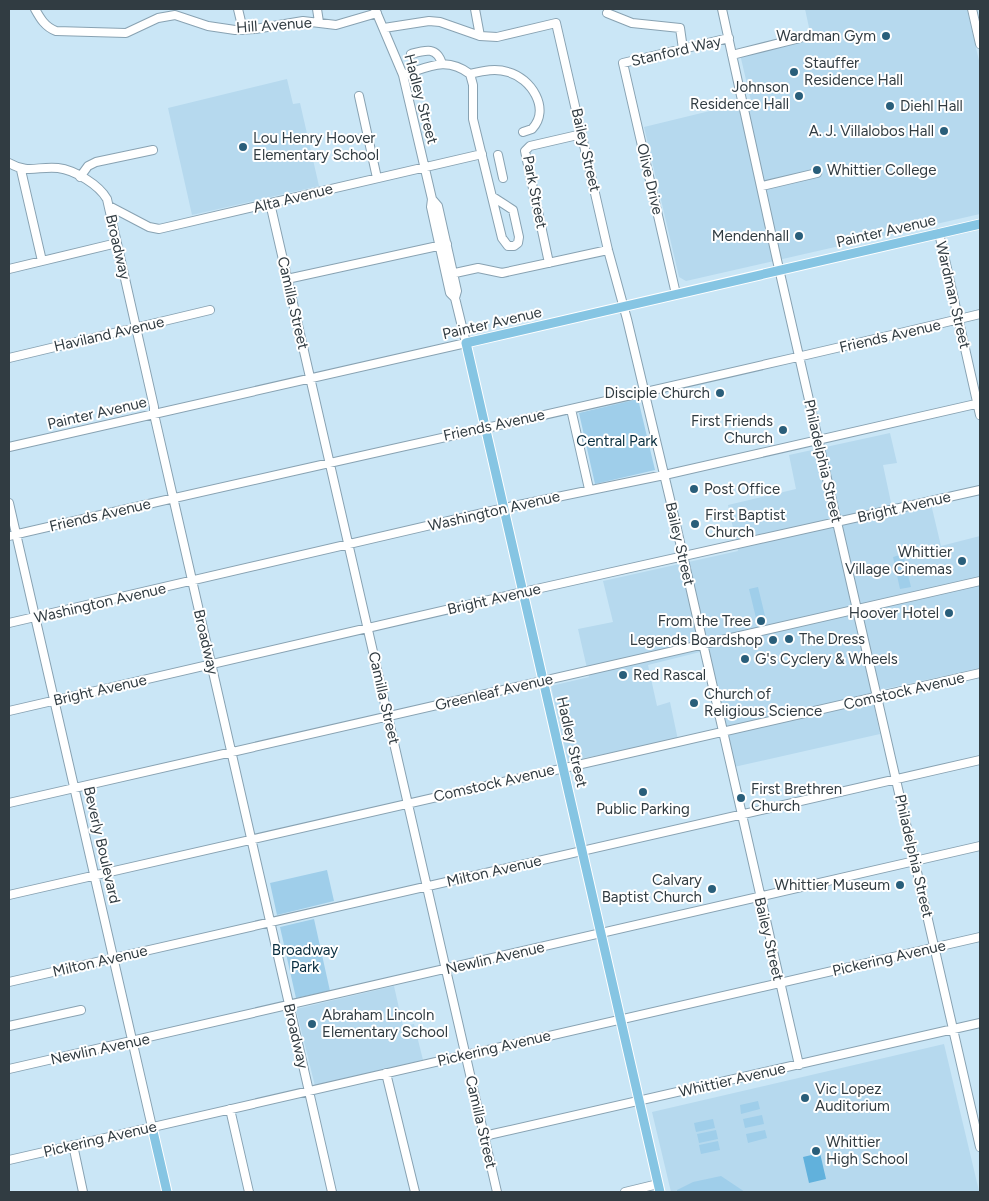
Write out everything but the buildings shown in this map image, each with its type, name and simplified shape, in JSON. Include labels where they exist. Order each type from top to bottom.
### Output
[{"type":"main road","name":"Painter Avenue","points":[[466,343],[980,224]]},
{"type":"main road","name":"Hadley Street","points":[[466,343],[659,1188]]},
{"type":"main road","name":"Beverly Boulevard","points":[[152,1127],[167,1192]]},
{"type":"street","name":"Hill Avenue","points":[[35,9],[41,20],[56,31],[126,33],[158,18],[175,15],[208,26],[243,30],[303,21],[336,26],[347,24],[376,11]]},
{"type":"street","points":[[238,9],[243,30]]},
{"type":"street","points":[[317,9],[319,22]]},
{"type":"street","points":[[384,28],[429,21],[440,22],[480,36],[475,9]]},
{"type":"street","name":"Philadelphia Street","points":[[722,9],[779,270],[934,947],[953,1029],[976,1110],[980,1146]]},
{"type":"street","points":[[972,9],[980,44]]},
{"type":"street","name":"Hadley Street","points":[[376,11],[403,75],[432,198],[430,207],[443,244],[450,274],[458,291],[455,298],[466,343]]},
{"type":"street","points":[[607,13],[632,24],[680,28],[683,49]]},
{"type":"street","name":"Bailey Street","points":[[480,36],[497,37],[556,23],[608,250],[624,306],[683,558],[740,814],[799,1065]]},
{"type":"street","name":"Stanford Way","points":[[623,63],[728,38]]},
{"type":"street","points":[[732,55],[800,38]]},
{"type":"street","points":[[411,54],[433,50],[437,53],[442,64]]},
{"type":"street","name":"Olive Drive","points":[[623,63],[676,294]]},
{"type":"street","points":[[403,75],[442,64],[454,64],[470,74],[473,85],[472,111],[494,197],[502,238],[508,246],[514,246],[518,243],[519,237],[513,210],[494,197]]},
{"type":"street","points":[[470,74],[490,70],[511,72],[535,92],[540,100],[538,117],[532,129],[523,132]]},
{"type":"street","points":[[358,96],[377,178]]},
{"type":"street","name":"Park Street","points":[[550,263],[525,151],[530,146],[582,134]]},
{"type":"street","points":[[80,177],[88,166],[96,162],[153,150]]},
{"type":"street","name":"Alta Avenue","points":[[109,206],[150,227],[159,229],[482,154]]},
{"type":"street","points":[[498,155],[503,178]]},
{"type":"street","points":[[9,163],[21,170],[42,261]]},
{"type":"street","points":[[487,170],[500,166]]},
{"type":"street","name":"Broadway","points":[[21,170],[57,168],[80,177],[100,189],[109,206],[154,414],[332,1192]]},
{"type":"street","points":[[762,186],[817,173]]},
{"type":"street","name":"Camilla Street","points":[[270,204],[497,1192]]},
{"type":"street","name":"Wardman Street","points":[[939,233],[979,403],[980,415]]},
{"type":"street","points":[[9,269],[117,244]]},
{"type":"street","points":[[287,279],[443,244]]},
{"type":"street","points":[[450,274],[478,268],[502,274],[608,250]]},
{"type":"street","name":"Haviland Avenue","points":[[9,358],[136,326],[210,310]]},
{"type":"street","name":"Friends Avenue","points":[[13,535],[486,426],[799,358],[980,314]]},
{"type":"street","name":"Painter Avenue","points":[[9,447],[466,343]]},
{"type":"street","name":"Washington Avenue","points":[[9,623],[504,508],[979,403]]},
{"type":"street","points":[[571,409],[589,489]]},
{"type":"street","name":"Bright Avenue","points":[[9,711],[524,592],[683,558],[980,490]]},
{"type":"street","name":"Beverly Boulevard","points":[[9,503],[13,535],[55,701],[152,1127]]},
{"type":"street","name":"Greenleaf Avenue","points":[[9,803],[980,581]]},
{"type":"street","name":"Comstock Avenue","points":[[9,894],[980,673]]},
{"type":"street","name":"Milton Avenue","points":[[9,982],[980,760]]},
{"type":"street","name":"Newlin Avenue","points":[[9,1069],[980,846]]},
{"type":"street","name":"Pickering Avenue","points":[[9,1160],[980,937]]},
{"type":"street","points":[[9,1026],[81,1010]]},
{"type":"street","name":"Whittier Avenue","points":[[484,1136],[980,1023]]},
{"type":"street","points":[[386,1073],[415,1192]]},
{"type":"street","points":[[230,1109],[249,1192]]},
{"type":"street","points":[[72,1145],[83,1192]]},
{"type":"street","points":[[625,1192],[659,1188]]},
{"type":"shaded area","name":"Whittier College","points":[[805,9],[967,9],[980,65],[980,214],[686,281],[679,277],[644,127],[751,101],[739,50],[810,32]]},
{"type":"shaded area","name":"Lou Henry Hoover Elementary School","points":[[287,79],[293,104],[300,103],[319,186],[192,215],[168,108]]},
{"type":"shaded area","points":[[890,433],[897,463],[883,465],[893,512],[931,504],[941,546],[980,536],[980,668],[871,692],[880,734],[734,767],[708,650],[648,665],[657,706],[670,702],[678,740],[568,761],[551,686],[589,677],[578,629],[613,622],[603,581],[738,551],[728,505],[796,489],[789,455]]},
{"type":"shaded area","points":[[394,986],[403,1026],[414,1024],[423,1060],[315,1086],[296,1009]]},
{"type":"shaded area","name":"Whittier High School","points":[[944,1044],[979,1191],[671,1192],[652,1112]]},
{"type":"shaded area","points":[[820,1153],[826,1179],[809,1183],[803,1157]]},
{"type":"green space","name":"Central Park","points":[[638,399],[655,470],[595,484],[579,413]]},
{"type":"green space","points":[[903,554],[911,587],[900,589],[893,557]]},
{"type":"green space","points":[[758,587],[766,620],[757,622],[749,589]]},
{"type":"green space","name":"Broadway Park","points":[[327,870],[334,901],[277,915],[270,883]]},
{"type":"green space","name":"Broadway Park","points":[[314,919],[330,991],[296,998],[280,927]]},
{"type":"green space","points":[[758,1101],[760,1109],[741,1114],[740,1105]]},
{"type":"green space","points":[[762,1115],[764,1124],[745,1128],[743,1119]]},
{"type":"green space","points":[[713,1119],[715,1128],[696,1132],[694,1123]]},
{"type":"green space","points":[[716,1130],[718,1139],[699,1143],[697,1134]]},
{"type":"green space","points":[[765,1130],[767,1138],[748,1143],[746,1134]]},
{"type":"green space","points":[[718,1141],[720,1150],[701,1154],[699,1145]]},
{"type":"green space","points":[[721,1176],[745,1192],[677,1192],[677,1190],[693,1182]]},
{"type":"place","name":"Wardman Gym","points":[[886,36]]},
{"type":"place","name":"Stauffer Residence Hall","points":[[794,72]]},
{"type":"place","name":"Johnson Residence Hall","points":[[799,96]]},
{"type":"place","name":"Diehl Hall","points":[[890,106]]},
{"type":"place","name":"A. J. Villalobos Hall","points":[[944,131]]},
{"type":"place","name":"Lou Henry Hoover Elementary School","points":[[243,147]]},
{"type":"place","name":"Whittier College","points":[[817,170]]},
{"type":"place","name":"Mendenhall","points":[[799,236]]},
{"type":"place","name":"Disciple Church","points":[[720,393]]},
{"type":"place","name":"First Friends Church","points":[[783,430]]},
{"type":"place","name":"Post Office","points":[[694,489]]},
{"type":"place","name":"First Baptist Church","points":[[695,524]]},
{"type":"place","name":"Whittier Village Cinemas","points":[[962,561]]},
{"type":"place","name":"Hoover Hotel","points":[[949,613]]},
{"type":"place","name":"From the Tree","points":[[761,621]]},
{"type":"place","name":"The Dress","points":[[789,639]]},
{"type":"place","name":"Legends Boardshop","points":[[773,640]]},
{"type":"place","name":"G's Cyclery & Wheels","points":[[745,659]]},
{"type":"place","name":"Red Rascal","points":[[623,675]]},
{"type":"place","name":"Church of Religious Science","points":[[694,703]]},
{"type":"place","name":"Public Parking","points":[[643,792]]},
{"type":"place","name":"First Brethren Church","points":[[741,798]]},
{"type":"place","name":"Whittier Museum","points":[[900,885]]},
{"type":"place","name":"Calvary Baptist Church","points":[[712,889]]},
{"type":"place","name":"Abraham Lincoln Elementary School","points":[[312,1024]]},
{"type":"place","name":"Vic Lopez Auditorium","points":[[805,1098]]},
{"type":"place","name":"Whittier High School","points":[[816,1151]]}]
